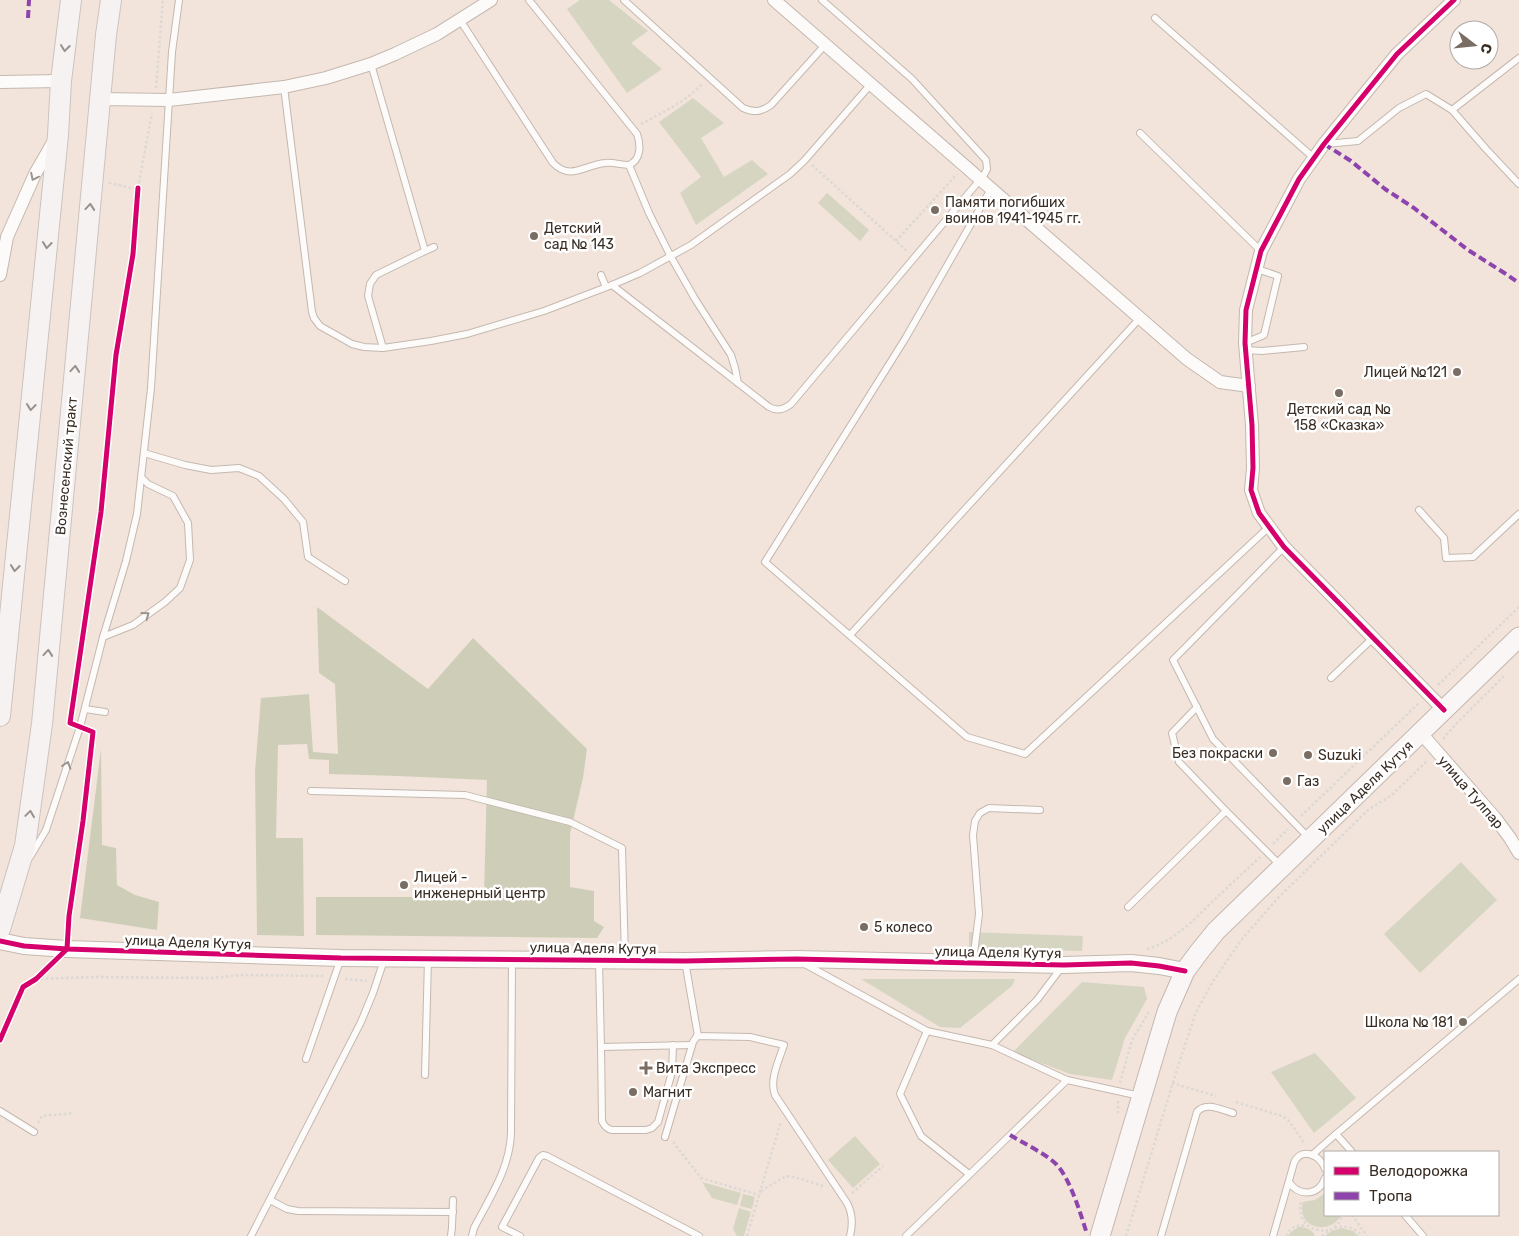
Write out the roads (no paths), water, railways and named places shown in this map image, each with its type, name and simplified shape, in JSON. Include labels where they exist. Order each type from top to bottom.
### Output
[{"type":"main road","points":[[0,716],[71,0]]},
{"type":"main road","name":"Вознесенский тракт","points":[[0,929],[25,846],[42,724],[100,99],[111,0]]},
{"type":"main road","name":"улица Аделя Кутуя","points":[[1185,972],[1216,930],[1519,637]]},
{"type":"main road","points":[[1100,1236],[1167,1012],[1185,972]]},
{"type":"street","points":[[100,99],[169,100],[284,87],[326,78],[372,64],[436,34],[491,0]]},
{"type":"street","points":[[774,0],[1187,359],[1220,382],[1249,386]]},
{"type":"street","points":[[1444,710],[1284,546],[1259,513],[1251,490],[1253,468],[1252,425],[1246,347],[1246,310],[1261,251],[1299,179],[1324,144],[1397,54],[1454,0]]},
{"type":"street","points":[[0,82],[62,81]]},
{"type":"street","points":[[0,275],[7,237],[35,174],[58,135]]},
{"type":"street","name":"улица Тулпар","points":[[1420,732],[1496,819],[1519,853]]},
{"type":"street","name":"улица Аделя Кутуя","points":[[0,940],[24,946],[67,949],[341,958],[796,959],[1064,965],[1131,963],[1159,966],[1185,972]]},
{"type":"lane","points":[[12,889],[46,830],[80,727],[103,637],[126,561],[137,514],[151,388],[172,52],[178,0]]},
{"type":"lane","points":[[460,20],[558,168],[570,172],[605,163],[629,165],[634,163],[638,158],[640,149],[634,129],[529,0]]},
{"type":"lane","points":[[624,0],[743,108],[751,111],[764,110],[771,104],[825,45]]},
{"type":"lane","points":[[601,275],[609,286],[738,384],[769,407],[779,410],[791,404],[981,180],[987,169],[986,160],[912,79],[822,0]]},
{"type":"lane","points":[[1154,18],[1314,159]]},
{"type":"lane","points":[[1452,110],[1519,58]]},
{"type":"lane","points":[[372,64],[426,251]]},
{"type":"lane","points":[[284,87],[314,318],[324,330],[352,344],[370,348],[383,348],[467,334],[544,311],[640,273],[671,257],[709,233],[790,174],[871,84]]},
{"type":"lane","points":[[1324,144],[1358,142],[1399,108],[1426,94],[1452,110],[1519,184]]},
{"type":"lane","points":[[1140,133],[1261,251]]},
{"type":"lane","points":[[629,165],[649,214],[671,257],[731,355],[736,368],[738,384]]},
{"type":"lane","points":[[991,189],[906,339],[765,562],[967,737],[1025,754],[1269,527]]},
{"type":"lane","points":[[383,348],[368,296],[370,284],[376,275],[434,247]]},
{"type":"lane","points":[[1246,347],[1264,334],[1278,276],[1256,269]]},
{"type":"lane","points":[[850,635],[1140,318]]},
{"type":"lane","points":[[1246,347],[1262,351],[1304,347]]},
{"type":"lane","points":[[144,453],[185,465],[212,470],[239,468],[258,476],[284,499],[303,522],[308,557],[345,581]]},
{"type":"lane","points":[[103,637],[133,625],[165,602],[180,588],[190,560],[188,523],[173,496],[148,484],[142,478]]},
{"type":"lane","points":[[1419,510],[1444,538],[1446,558],[1473,557],[1519,514]]},
{"type":"lane","points":[[1284,546],[1173,660],[1213,739],[1311,839]]},
{"type":"lane","points":[[1331,678],[1373,638]]},
{"type":"lane","points":[[1197,707],[1172,733],[1179,762],[1282,867]]},
{"type":"lane","points":[[85,709],[105,712]]},
{"type":"lane","points":[[311,791],[465,794],[570,822],[622,848],[625,959]]},
{"type":"lane","points":[[973,963],[979,914],[973,835],[975,821],[980,813],[989,808],[1040,810]]},
{"type":"lane","points":[[1128,907],[1226,811]]},
{"type":"lane","points":[[306,1059],[341,958]]},
{"type":"lane","points":[[252,1236],[361,1022],[378,982],[385,958]]},
{"type":"lane","points":[[425,1075],[428,958]]},
{"type":"lane","points":[[472,1236],[474,1228],[502,1176],[510,1149],[512,959]]},
{"type":"lane","points":[[599,959],[602,1121],[609,1130],[646,1130],[655,1126],[660,1118],[673,1067],[673,1045]]},
{"type":"lane","points":[[796,959],[927,1031],[992,1045],[1068,1080],[1118,1090],[1141,1097]]},
{"type":"lane","points":[[685,960],[698,1036]]},
{"type":"lane","points":[[992,1045],[1037,1000],[1064,965]]},
{"type":"lane","points":[[1312,1155],[1519,978]]},
{"type":"lane","points":[[927,1031],[900,1094],[921,1136],[969,1174]]},
{"type":"lane","points":[[666,1135],[692,1045],[698,1036],[750,1037],[784,1045],[773,1086],[776,1098],[850,1209],[853,1224],[850,1236]]},
{"type":"lane","points":[[601,1047],[692,1045]]},
{"type":"lane","points":[[906,1236],[1068,1080]]},
{"type":"lane","points":[[1161,1236],[1197,1112],[1206,1106],[1233,1113]]},
{"type":"lane","points":[[0,1111],[34,1132]]},
{"type":"lane","points":[[1336,1134],[1351,1151]]},
{"type":"lane","points":[[520,1236],[502,1227],[538,1158],[543,1155],[700,1236]]},
{"type":"lane","points":[[1273,1236],[1294,1163],[1298,1157],[1301,1155],[1312,1155],[1321,1161],[1324,1167]]},
{"type":"lane","points":[[1289,1182],[1296,1190],[1306,1193],[1317,1190],[1324,1180]]},
{"type":"lane","points":[[270,1200],[287,1209],[298,1212],[453,1212]]},
{"type":"lane","points":[[451,1236],[453,1200]]},
{"type":"lane","points":[[1406,1216],[1423,1236]]},
{"type":"place","name":"Памяти погибших воинов 1941-1945 гг.","points":[[935,210]]},
{"type":"place","name":"Детский сад № 143","points":[[534,236]]},
{"type":"place","name":"Лицей №121","points":[[1457,372]]},
{"type":"place","name":"Детский сад № 158 «Сказка»","points":[[1339,393]]},
{"type":"place","name":"Без покраски","points":[[1273,753]]},
{"type":"place","name":"Suzuki","points":[[1308,755]]},
{"type":"place","name":"Газ","points":[[1287,781]]},
{"type":"place","name":"Лицей - инженерный центр","points":[[404,885]]},
{"type":"place","name":"5 колесо","points":[[864,927]]},
{"type":"place","name":"Школа № 181","points":[[1463,1022]]},
{"type":"place","name":"Вита Экспресс","points":[[646,1068]]},
{"type":"place","name":"Магнит","points":[[633,1092]]}]
